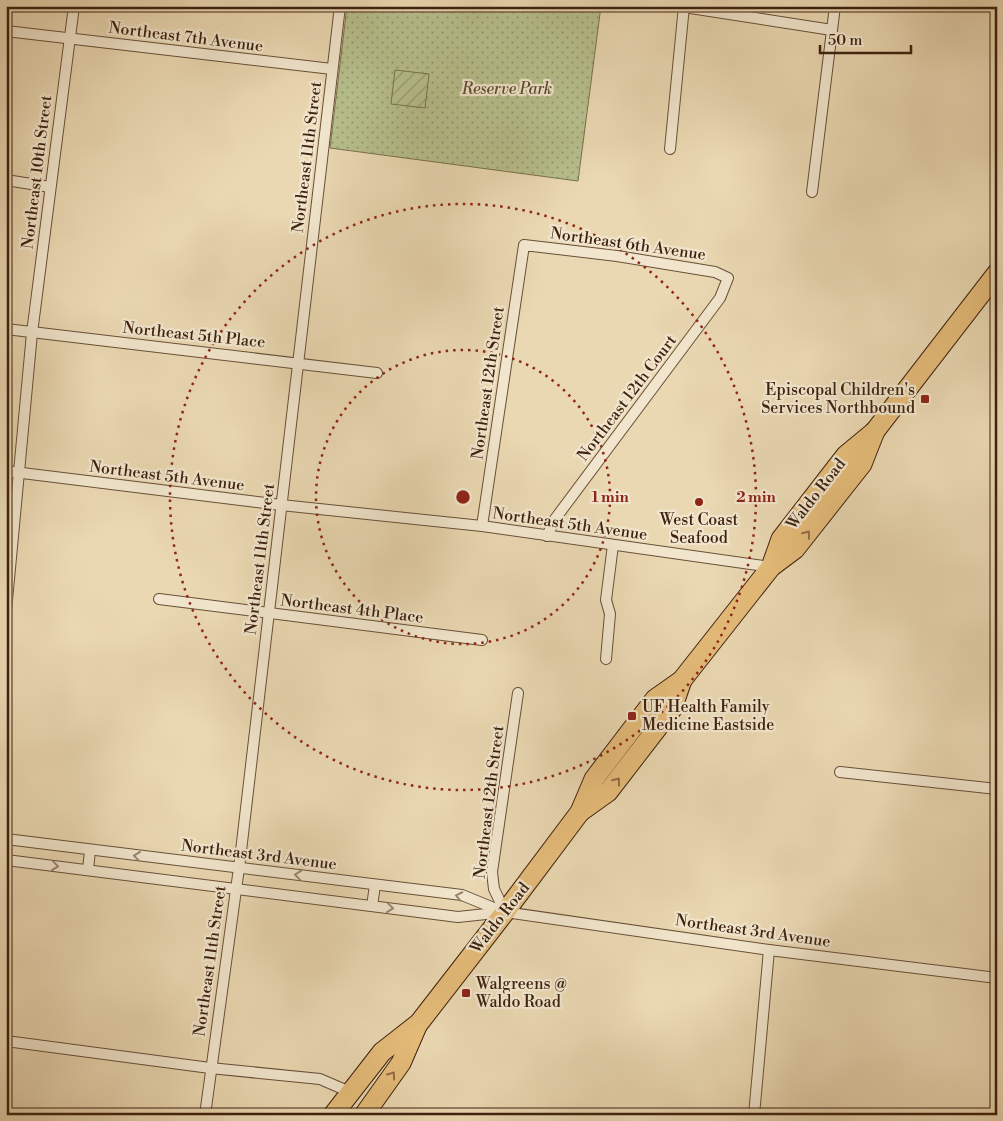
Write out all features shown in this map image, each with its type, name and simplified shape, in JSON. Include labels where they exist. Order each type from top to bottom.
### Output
[{"type":"highway","name":"Waldo Road","points":[[333,1115],[382,1052],[418,1023],[580,812],[608,792],[672,709],[682,680],[771,567],[781,539],[846,455],[875,431],[997,273]]},
{"type":"highway","name":"Waldo Road","points":[[364,1115],[401,1063],[418,1023]]},
{"type":"street","name":"Northeast 10th Street","points":[[6,611],[8,562],[20,472],[32,333],[74,6]]},
{"type":"street","name":"Northeast 11th Street","points":[[205,1115],[239,868],[340,6]]},
{"type":"street","points":[[670,149],[684,6],[832,30]]},
{"type":"street","points":[[812,192],[835,6]]},
{"type":"street","name":"Northeast 7th Avenue","points":[[6,31],[332,69]]},
{"type":"street","points":[[6,180],[50,187]]},
{"type":"street","name":"Northeast 6th Avenue","points":[[524,245],[617,256],[715,272],[728,278]]},
{"type":"street","name":"Northeast 12th Street","points":[[482,526],[524,245]]},
{"type":"street","name":"Northeast 12th Court","points":[[547,536],[555,519],[720,298],[728,278]]},
{"type":"street","name":"Northeast 5th Place","points":[[6,329],[378,373]]},
{"type":"street","name":"Northeast 5th Avenue","points":[[6,471],[281,505],[482,526],[771,567]]},
{"type":"street","points":[[606,659],[610,614],[606,600],[614,545]]},
{"type":"street","name":"Northeast 4th Place","points":[[159,599],[482,640]]},
{"type":"street","name":"Northeast 12th Street","points":[[505,912],[494,889],[492,872],[518,693]]},
{"type":"street","points":[[840,772],[997,789]]},
{"type":"street","name":"Northeast 3rd Avenue","points":[[6,839],[462,895],[505,912],[769,950],[997,978]]},
{"type":"street","points":[[88,870],[90,850]]},
{"type":"street","name":"Northeast 3rd Avenue","points":[[6,860],[458,917],[505,912]]},
{"type":"street","points":[[372,906],[375,884]]},
{"type":"street","points":[[754,1115],[769,950]]},
{"type":"street","points":[[6,1041],[210,1068],[320,1079],[350,1092]]},
{"type":"green space","name":"Reserve Park","points":[[347,6],[601,6],[578,181],[330,148]]},
{"type":"green space","points":[[395,70],[429,74],[425,108],[391,104]]},
{"type":"place","name":"Episcopal Children's Services Northbound","points":[[925,399]]},
{"type":"place","name":"West Coast Seafood","points":[[699,502]]},
{"type":"place","name":"UF Health Family Medicine Eastside","points":[[632,716]]},
{"type":"place","name":"Walgreens @ Waldo Road","points":[[466,993]]}]
